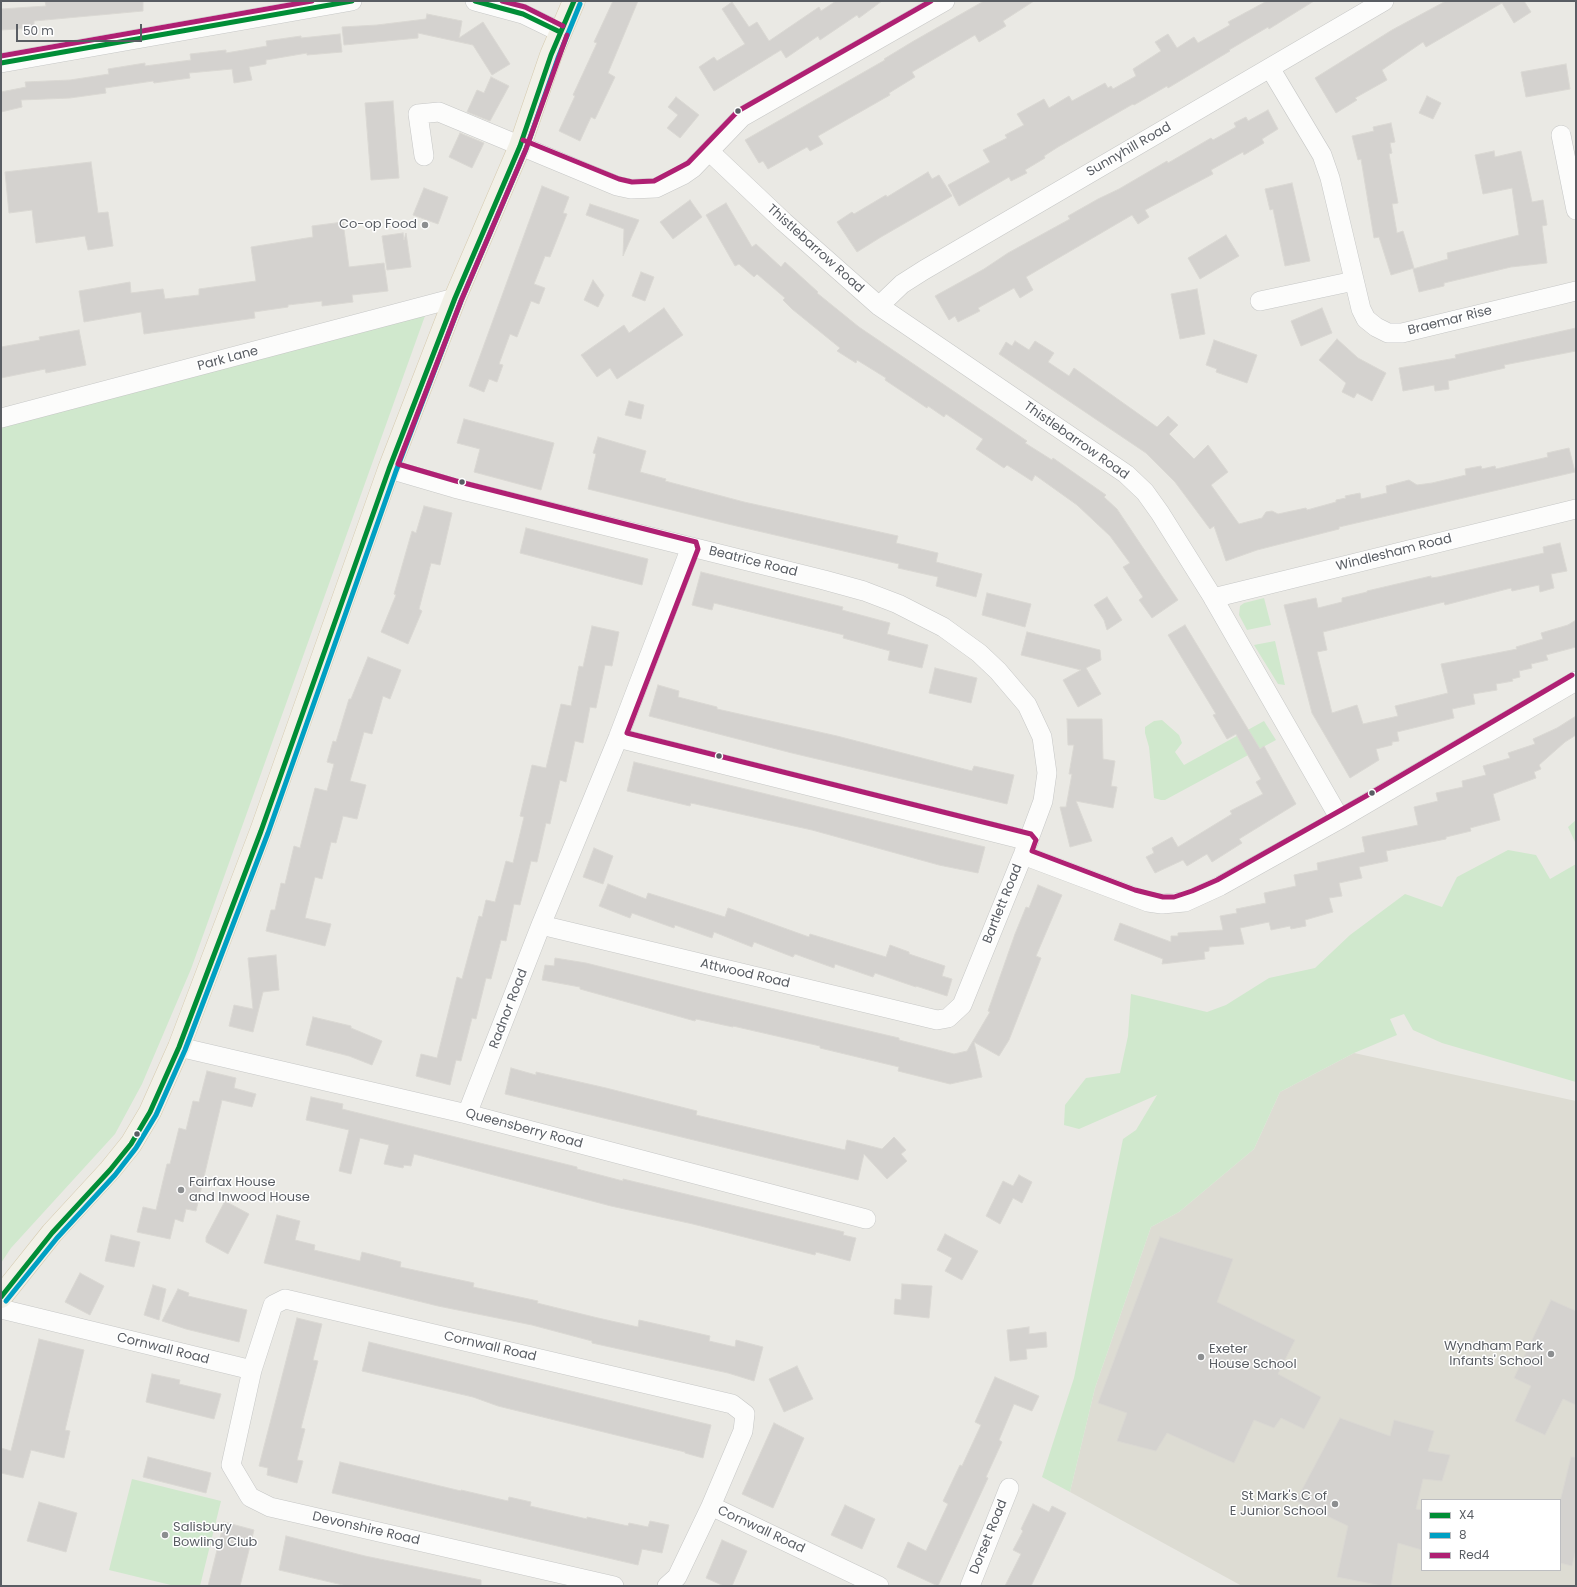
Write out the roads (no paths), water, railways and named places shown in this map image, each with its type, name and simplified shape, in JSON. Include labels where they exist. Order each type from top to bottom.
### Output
[{"type":"main road","points":[[1,1297],[52,1232],[110,1170],[131,1144],[150,1112],[179,1047],[266,816],[389,469],[455,298],[520,146],[550,55],[574,1]]},
{"type":"street","points":[[1,63],[352,1]]},
{"type":"street","points":[[475,1],[523,14],[560,32]]},
{"type":"street","points":[[424,156],[418,114],[439,112],[602,181],[631,189],[656,188],[669,183],[693,168],[742,117],[945,1]]},
{"type":"street","name":"Sunnyhill Road","points":[[879,306],[902,284],[924,270],[1384,1]]},
{"type":"street","name":"Braemar Rise","points":[[1270,68],[1322,155],[1330,178],[1361,309],[1366,320],[1388,333],[1402,333],[1576,291]]},
{"type":"street","points":[[1561,135],[1576,210]]},
{"type":"street","name":"Thistlebarrow Road","points":[[710,152],[784,222],[879,306],[1126,474],[1145,492],[1160,513],[1213,598],[1340,819]]},
{"type":"street","points":[[1260,301],[1354,281]]},
{"type":"street","name":"Park Lane","points":[[1,418],[455,298]]},
{"type":"street","name":"Beatrice Road","points":[[389,469],[462,490],[864,591],[898,604],[925,617],[963,640],[998,671],[1027,705],[1042,737]]},
{"type":"street","name":"Windlesham Road","points":[[1213,598],[1576,509]]},
{"type":"street","name":"Radnor Road","points":[[467,1114],[541,925],[618,738],[691,547]]},
{"type":"street","points":[[618,738],[1026,848],[1133,897],[1162,904],[1175,904],[1195,898],[1220,886],[1340,819],[1576,681]]},
{"type":"street","name":"Bartlett Road","points":[[948,1018],[962,1005],[1026,848],[1046,791],[1047,773],[1042,737]]},
{"type":"street","name":"Attwood Road","points":[[541,925],[937,1020],[948,1018]]},
{"type":"street","name":"Queensberry Road","points":[[179,1047],[467,1114],[866,1218]]},
{"type":"street","name":"Cornwall Road","points":[[1,1309],[252,1370],[274,1305],[285,1299],[732,1404],[745,1414],[743,1431],[711,1506],[879,1586]]},
{"type":"street","name":"Devonshire Road","points":[[252,1370],[231,1465],[250,1497],[270,1507],[614,1586]]},
{"type":"street","name":"Dorset Road","points":[[970,1586],[1009,1488]]},
{"type":"street","points":[[667,1586],[677,1577],[711,1506]]},
{"type":"place","name":"Co-op Food","points":[[425,225]]},
{"type":"place","name":"Fairfax House and Inwood House","points":[[181,1190]]},
{"type":"place","name":"Wyndham Park Infants' School","points":[[1551,1354]]},
{"type":"place","name":"Exeter House School","points":[[1201,1357]]},
{"type":"place","name":"St Mark's C of E Junior School","points":[[1335,1504]]},
{"type":"place","name":"Salisbury Bowling Club","points":[[165,1535]]}]
